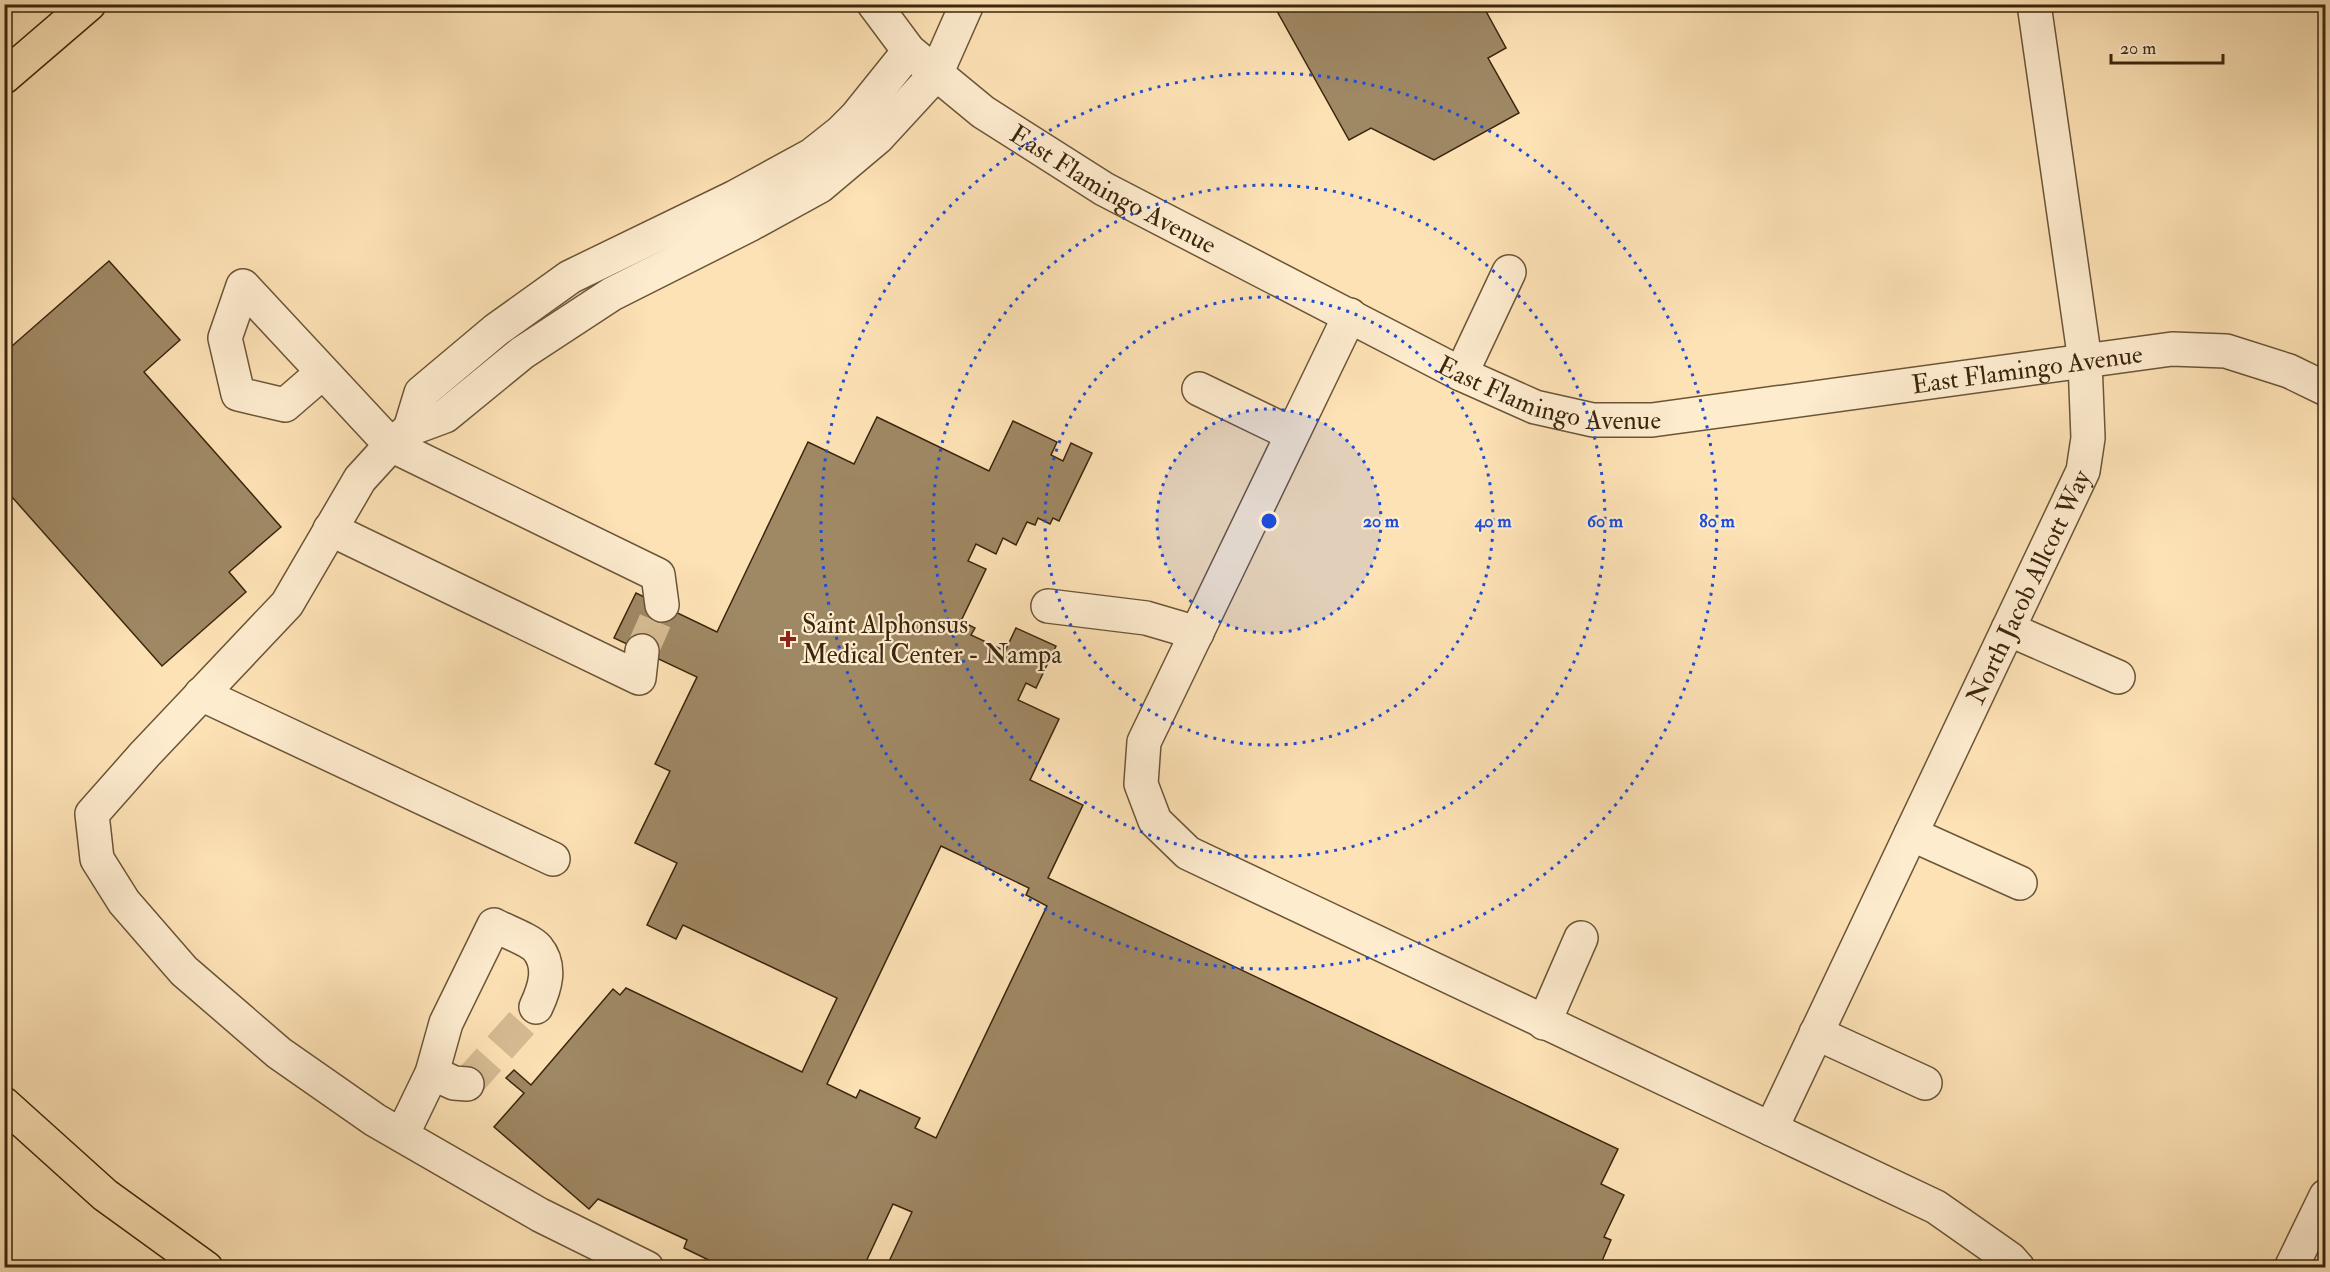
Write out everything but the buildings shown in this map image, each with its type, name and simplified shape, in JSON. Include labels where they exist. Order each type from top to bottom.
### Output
[{"type":"main road","points":[[4,77],[89,4]]},
{"type":"main road","points":[[4,1104],[105,1195],[206,1268]]},
{"type":"street","name":"East Flamingo Avenue","points":[[873,4],[909,51],[983,112],[1104,189],[1461,374],[1534,407],[1593,420],[1652,420],[2172,349],[2226,351],[2289,371],[2325,389]]},
{"type":"street","points":[[400,437],[446,416],[522,353],[612,294],[750,225],[820,186],[878,138],[936,74],[968,4]]},
{"type":"street","name":"North Jacob Allcott Way","points":[[1771,1129],[2083,471],[2088,438],[2085,362],[2034,4]]},
{"type":"street","points":[[646,1268],[540,1215],[375,1120],[279,1053],[184,971],[124,902],[97,860],[92,814],[287,604],[360,479],[400,437],[421,393],[496,330],[570,277],[735,197],[812,155],[856,117],[909,51]]},
{"type":"street","points":[[1461,374],[1509,272]]},
{"type":"street","points":[[1350,315],[1144,742],[1141,784],[1155,821],[1188,853],[1936,1207],[2010,1259],[2018,1268]]},
{"type":"street","points":[[322,373],[400,437],[658,575],[662,605]]},
{"type":"street","points":[[1199,389],[1292,434]]},
{"type":"street","points":[[330,529],[639,678],[642,651]]},
{"type":"street","points":[[1048,606],[1146,618],[1197,633]]},
{"type":"street","points":[[2008,629],[2118,677]]},
{"type":"street","points":[[201,694],[553,859]]},
{"type":"street","points":[[1911,834],[2020,883]]},
{"type":"street","points":[[402,1135],[432,1073],[446,1023],[494,925],[537,947],[546,968],[545,988],[536,1006]]},
{"type":"street","points":[[1544,1023],[1581,938]]},
{"type":"street","points":[[1816,1033],[1925,1083]]},
{"type":"street","points":[[432,1073],[454,1083],[467,1084]]},
{"type":"street","points":[[2291,1268],[2325,1196]]},
{"type":"tunnel","points":[[642,651],[662,605]]},
{"type":"tunnel","points":[[467,1084],[536,1007]]},
{"type":"place","name":"Saint Alphonsus Medical Center - Nampa","points":[[788,639]]}]
